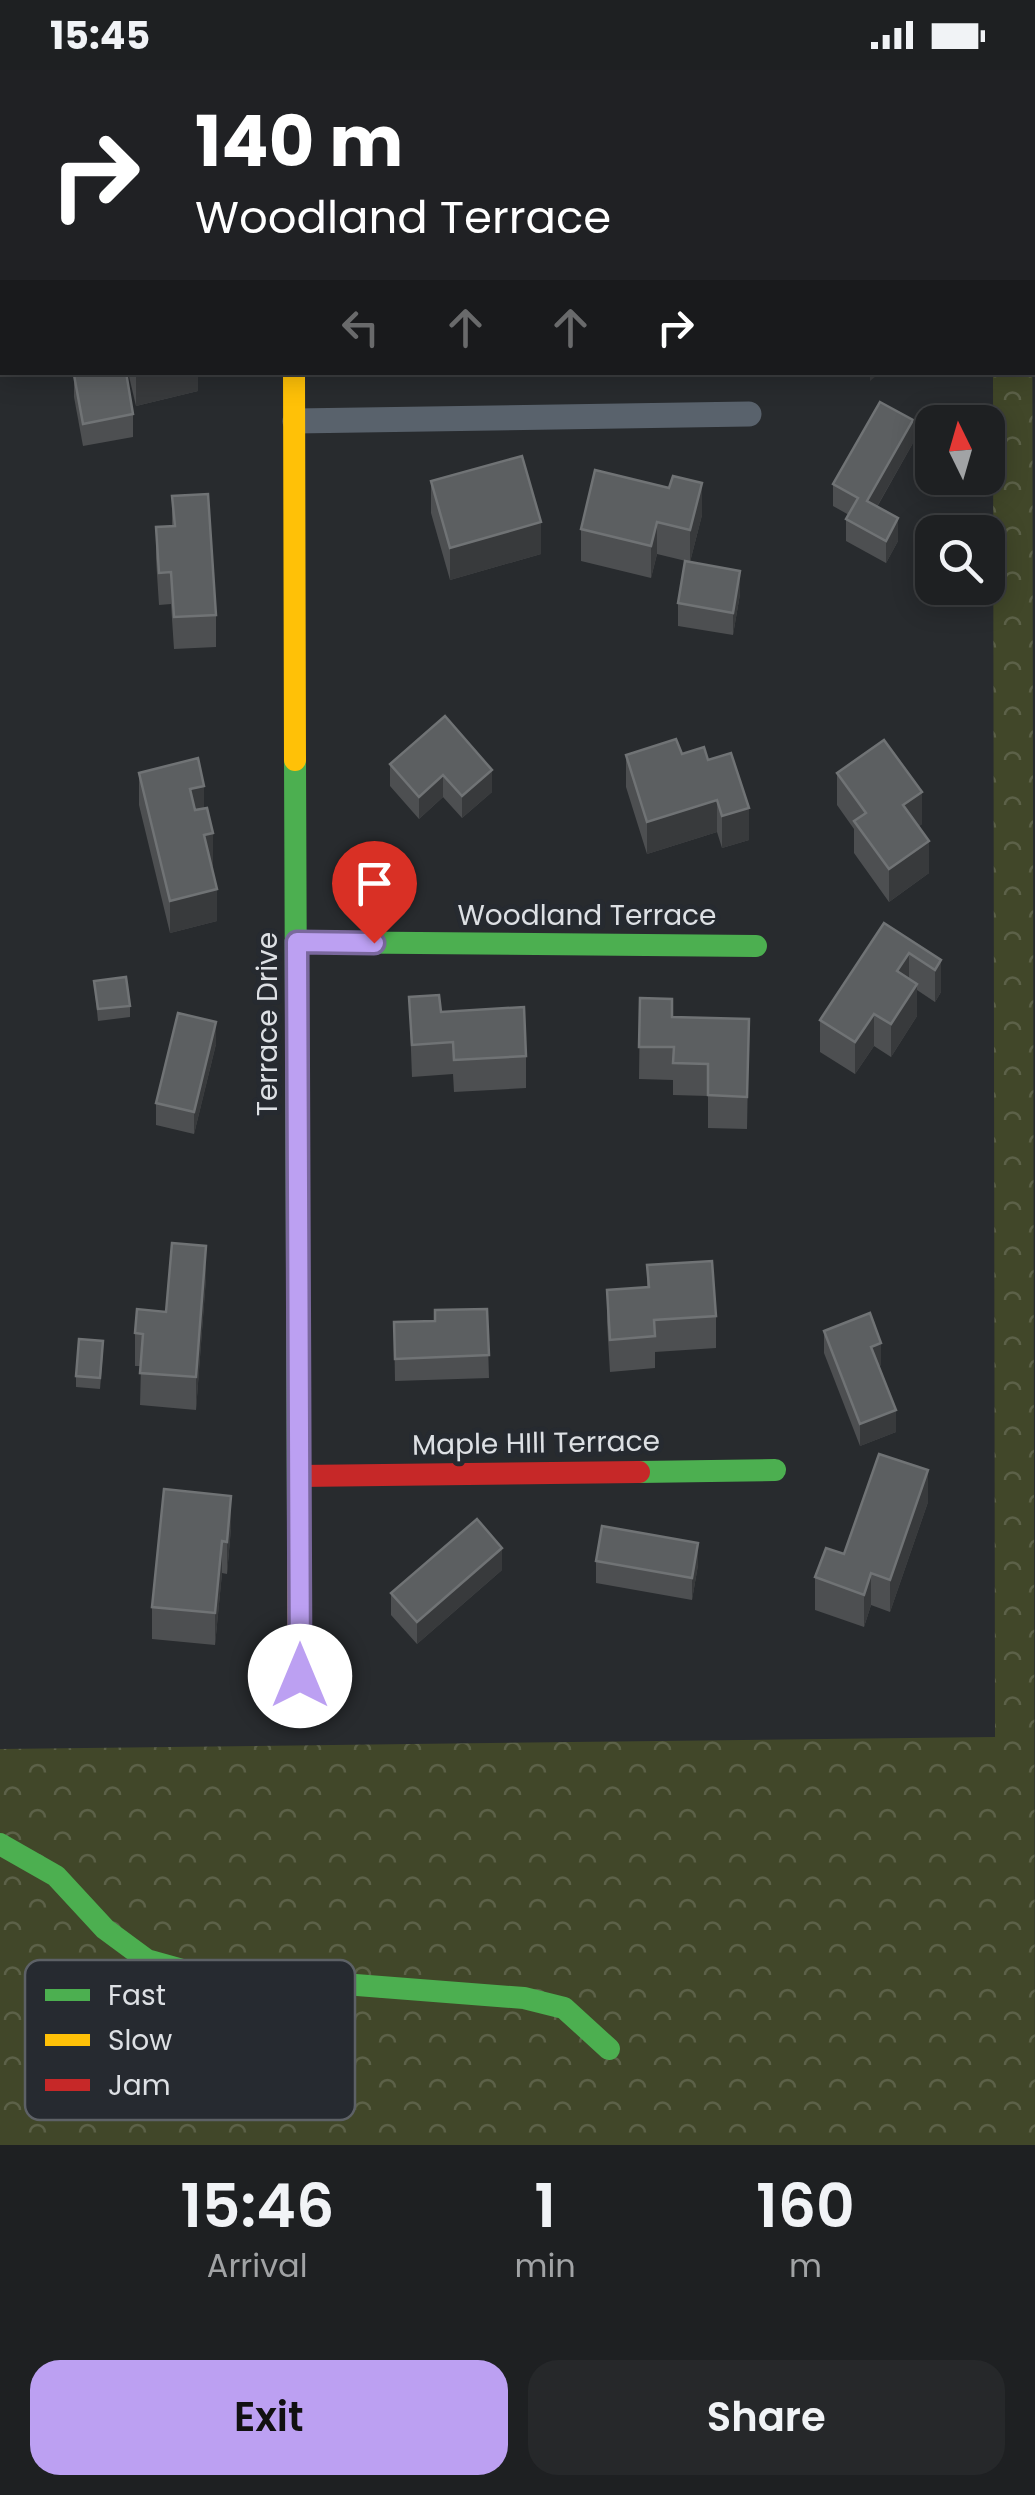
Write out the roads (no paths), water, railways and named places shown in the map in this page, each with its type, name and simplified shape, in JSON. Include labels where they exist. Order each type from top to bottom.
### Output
[{"type":"street","name":"Terrace Drive","points":[[294,375],[300,1676]]},
{"type":"street","points":[[295,421],[749,414]]},
{"type":"street","name":"Woodland Terrace","points":[[297,942],[756,946]]},
{"type":"street","name":"Maple HIll Terrace","points":[[298,1476],[775,1470]]},
{"type":"street","points":[[0,1844],[56,1876],[105,1929],[147,1960]]},
{"type":"street","points":[[355,1985],[524,1998],[564,2008],[609,2049]]}]
